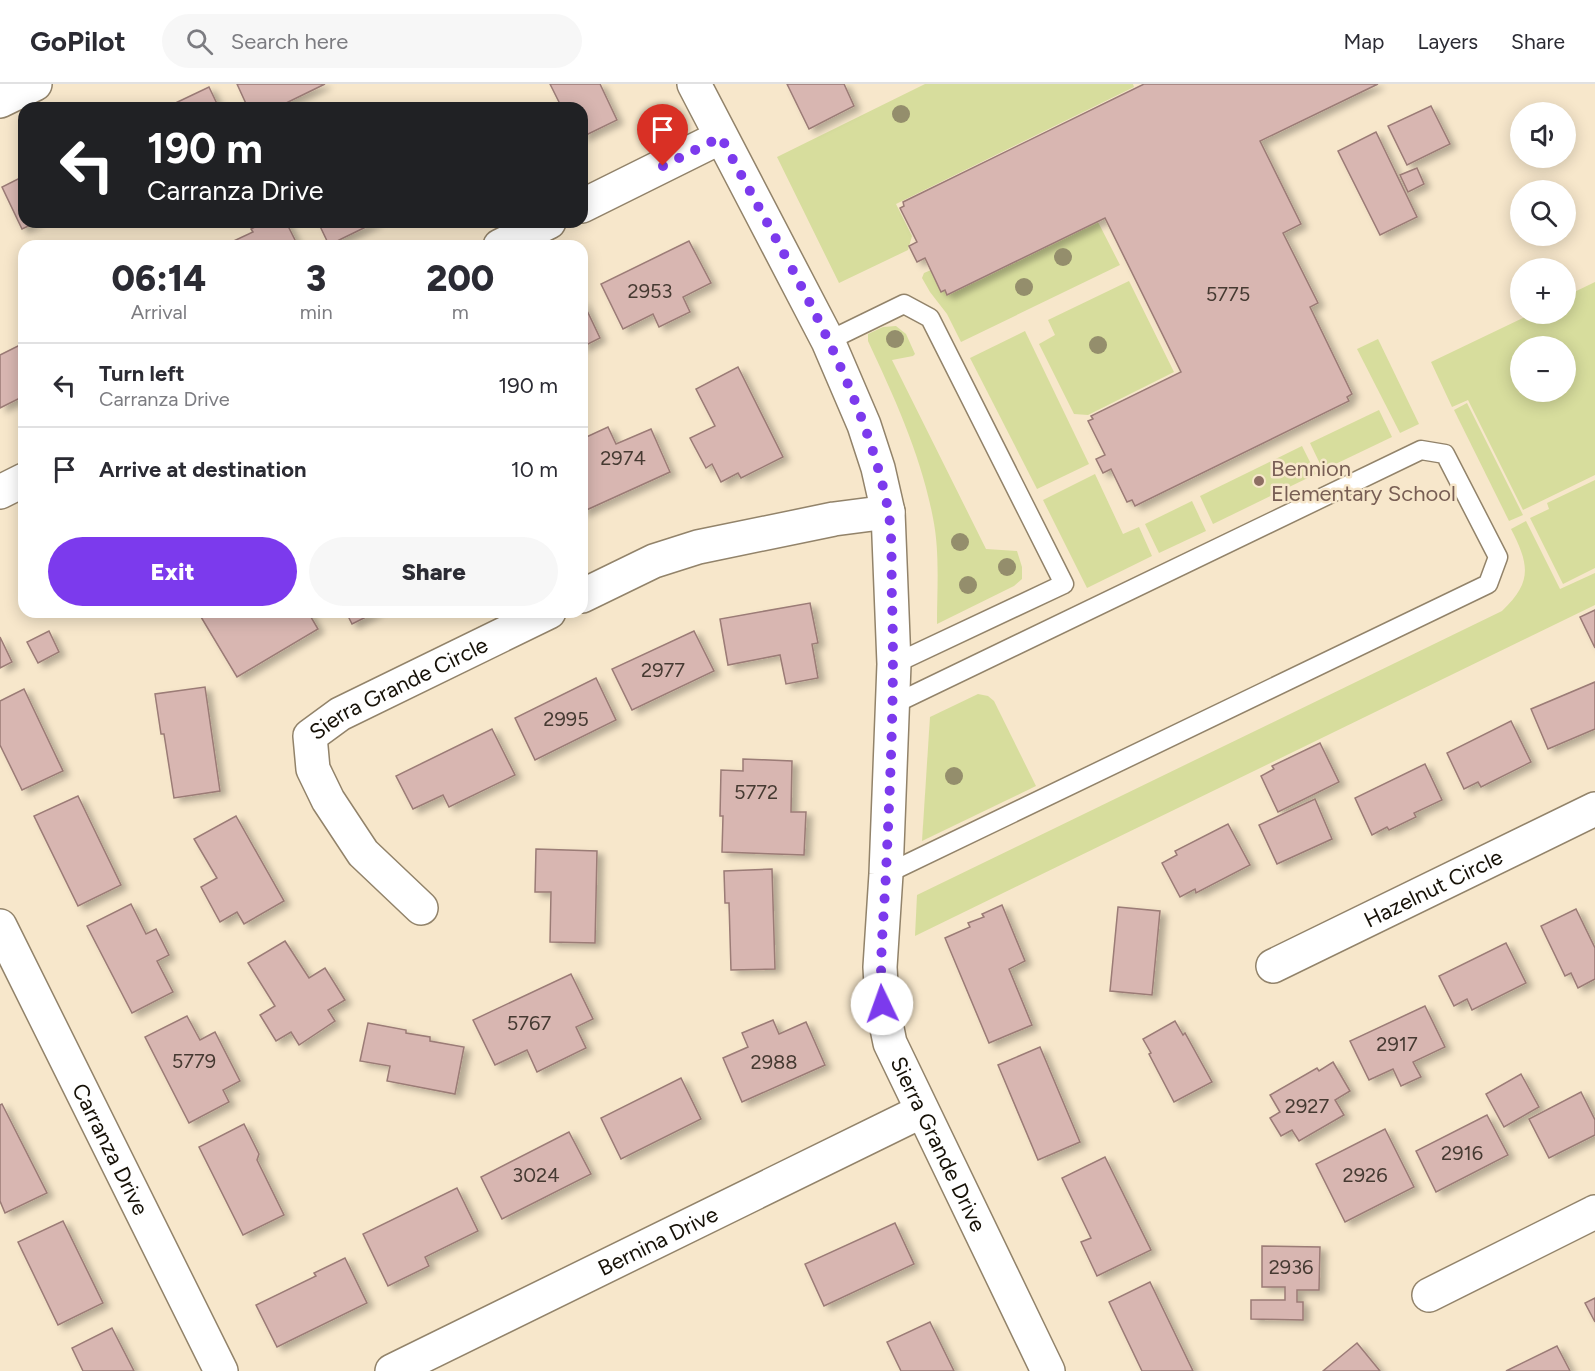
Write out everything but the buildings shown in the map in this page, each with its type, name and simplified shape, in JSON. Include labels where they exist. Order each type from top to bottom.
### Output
[{"type":"street","points":[[0,101],[35,84]]},
{"type":"street","name":"Sierra Grande Drive","points":[[694,84],[828,341],[864,425],[878,468],[888,512],[894,664],[880,967],[882,1004],[890,1043],[1048,1371]]},
{"type":"street","points":[[588,203],[721,137]]},
{"type":"street","points":[[512,240],[537,228]]},
{"type":"street","points":[[0,492],[18,483]]},
{"type":"street","points":[[588,593],[654,561],[698,547],[834,519],[888,512]]},
{"type":"street","name":"Sierra Grande Circle","points":[[421,908],[363,853],[328,800],[313,769],[310,736],[340,714],[537,618]]},
{"type":"street","name":"Hazelnut Circle","points":[[1273,966],[1595,809]]},
{"type":"street","name":"Carranza Drive","points":[[0,926],[221,1371]]},
{"type":"street","name":"Bernina Drive","points":[[392,1371],[922,1111]]},
{"type":"street","points":[[1429,1295],[1595,1212]]},
{"type":"lane","points":[[828,341],[904,304],[930,318],[1064,584],[894,664]]},
{"type":"lane","points":[[886,874],[1488,584],[1498,557],[1445,454],[1421,450],[892,705]]},
{"type":"green space","points":[[925,84],[1133,84],[1134,87],[896,204],[912,236],[908,250],[839,283],[777,157]]},
{"type":"green space","points":[[1098,222],[1120,265],[961,342],[947,314],[922,278],[924,273],[931,270],[941,292],[945,290],[948,295]]},
{"type":"green space","points":[[1129,281],[1174,372],[1088,415],[1074,414],[1039,344],[1055,335],[1048,320]]},
{"type":"green space","points":[[1595,282],[1595,475],[1523,510],[1468,400],[1452,407],[1431,362],[1510,324],[1576,324],[1576,291]]},
{"type":"green space","points":[[896,326],[906,334],[915,354],[892,360],[986,549],[1017,551],[1022,567],[1022,579],[1014,586],[937,624],[937,544],[928,495],[906,428],[868,341],[868,334],[883,327]]},
{"type":"green space","points":[[1025,331],[1089,464],[1037,489],[970,358]]},
{"type":"green space","points":[[1378,339],[1419,424],[1400,433],[1357,349]]},
{"type":"green space","points":[[1467,403],[1523,515],[1509,521],[1454,410]]},
{"type":"green space","points":[[1379,410],[1392,437],[1323,470],[1310,443]]},
{"type":"green space","points":[[1302,446],[1316,474],[1213,524],[1200,496]]},
{"type":"green space","points":[[1095,474],[1123,534],[1139,527],[1152,556],[1087,588],[1043,500]]},
{"type":"green space","points":[[1595,480],[1595,568],[1563,584],[1530,518],[1549,509],[1547,503]]},
{"type":"green space","points":[[1192,501],[1206,531],[1159,553],[1145,524]]},
{"type":"green space","points":[[1526,521],[1560,589],[1595,573],[1595,605],[915,936],[917,895],[1502,611],[1512,601],[1523,582],[1525,572],[1522,553],[1511,529]]},
{"type":"green space","points":[[978,694],[988,696],[994,701],[1036,786],[922,841],[930,717]]},
{"type":"place","name":"Bennion Elementary School","points":[[1259,481]]},
{"type":"route","points":[[663,166],[721,137],[828,341],[864,425],[878,468],[888,512],[894,664],[880,967],[882,1004]]}]
